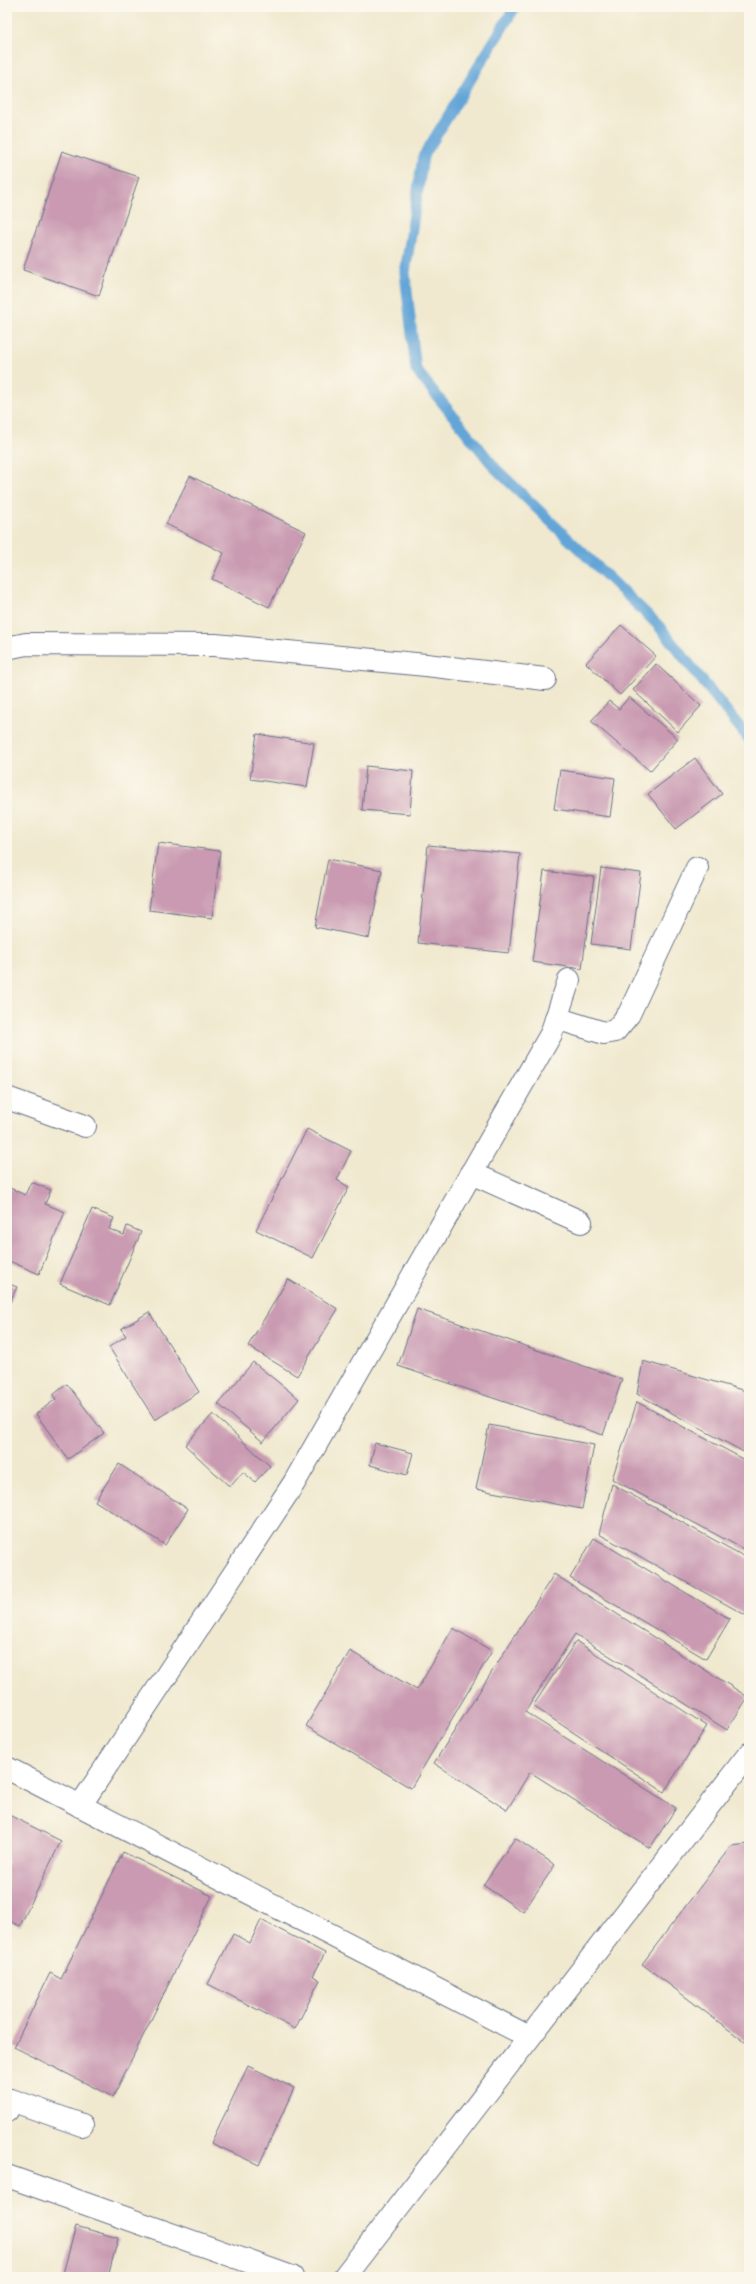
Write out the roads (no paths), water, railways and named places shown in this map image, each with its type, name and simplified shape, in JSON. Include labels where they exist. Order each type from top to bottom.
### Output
[{"type":"street","points":[[7,648],[26,644],[215,645],[426,665],[545,679]]},
{"type":"street","points":[[556,1018],[604,1033],[615,1031],[629,1014],[697,868]]},
{"type":"street","points":[[80,1806],[294,1482],[551,1034],[569,980]]},
{"type":"street","points":[[7,1098],[85,1126]]},
{"type":"street","points":[[471,1173],[581,1222]]},
{"type":"street","points":[[344,2277],[749,1754]]},
{"type":"street","points":[[7,1768],[529,2037]]},
{"type":"street","points":[[7,2111],[11,2100],[82,2125]]},
{"type":"street","points":[[7,2176],[292,2277]]},
{"type":"waterway","points":[[515,7],[423,157],[405,273],[416,370],[496,469],[658,625],[749,739]]}]
